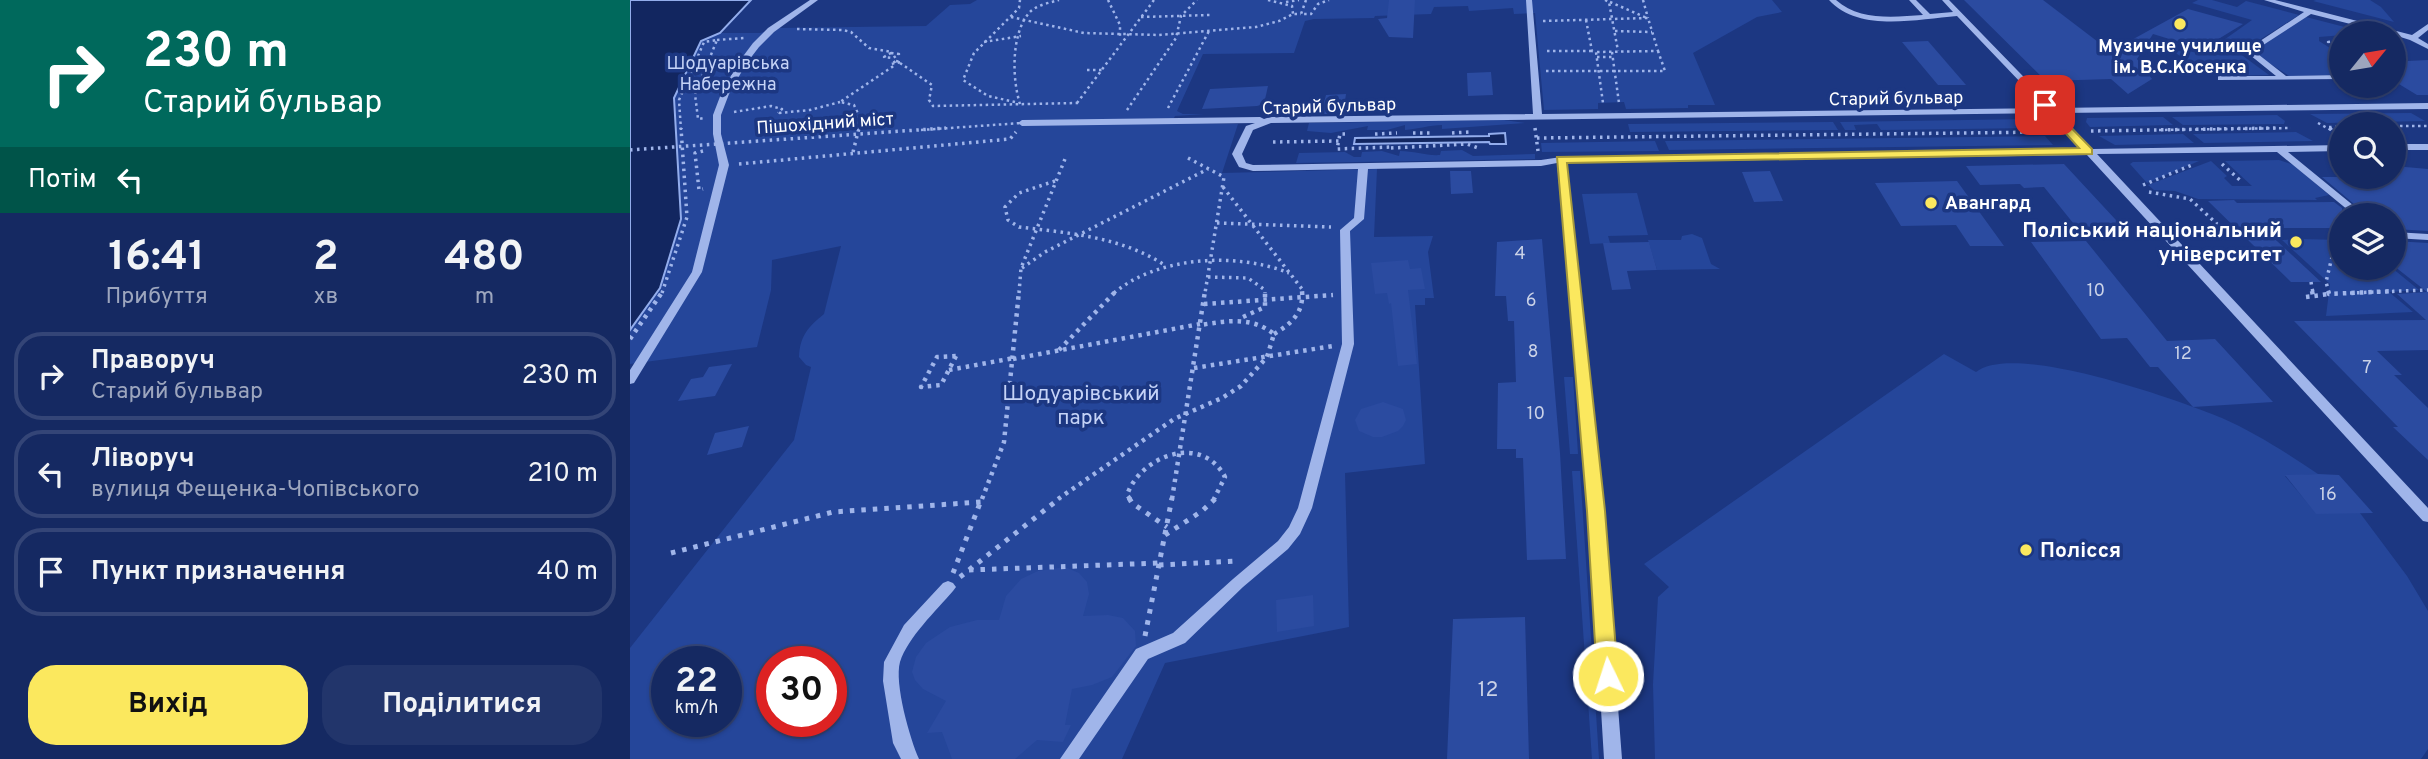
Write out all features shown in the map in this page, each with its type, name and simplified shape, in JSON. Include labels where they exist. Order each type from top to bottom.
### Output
[{"type":"street","points":[[630,380],[697,272],[724,165],[717,134],[717,115],[724,94],[742,63],[771,30],[815,0]]},
{"type":"street","points":[[1529,0],[1537,123]]},
{"type":"street","points":[[1832,0],[1838,9],[1849,15],[1871,18],[1958,14]]},
{"type":"street","points":[[1912,0],[1927,15]]},
{"type":"street","points":[[1945,0],[2052,111],[2428,517]]},
{"type":"street","points":[[2267,0],[2413,37],[2427,46]]},
{"type":"street","points":[[2284,78],[2249,51],[2310,11]]},
{"type":"street","points":[[2413,37],[2428,26]]},
{"type":"street","points":[[2221,78],[2329,77]]},
{"type":"street","name":"Старий бульвар","points":[[1023,123],[1270,120],[1537,123],[2052,111],[2428,106]]},
{"type":"street","name":"Старий бульвар","points":[[1270,120],[1256,124],[1245,132],[1237,154],[1242,165],[1253,168],[1363,167],[1541,163],[1561,160],[2329,148]]},
{"type":"street","points":[[2406,147],[2428,147]]},
{"type":"street","points":[[2416,147],[2428,155]]},
{"type":"street","points":[[2279,149],[2345,203]]},
{"type":"street","points":[[1561,160],[1596,511],[1613,759]]},
{"type":"street","points":[[1069,759],[1142,654],[1179,638],[1283,545],[1295,530],[1305,508],[1348,344],[1346,227],[1359,219],[1363,167]]},
{"type":"street","points":[[2406,236],[2428,237]]},
{"type":"street","points":[[910,759],[902,743],[891,681],[892,662],[910,630],[948,587]]},
{"type":"path","points":[[1019,103],[988,96],[963,80],[971,58],[1011,17],[1020,6],[1020,0]]},
{"type":"path","points":[[1037,123],[1019,103],[1014,81],[1021,36],[1026,18],[1038,7],[1059,0]]},
{"type":"path","points":[[1108,0],[1120,25],[1120,37]]},
{"type":"path","points":[[892,52],[884,57],[932,85],[933,91],[929,100],[933,106],[1078,103],[1154,0]]},
{"type":"path","points":[[1118,122],[1178,34],[1181,16],[1196,0]]},
{"type":"path","points":[[1268,0],[1292,6],[1293,14]]},
{"type":"path","points":[[1275,2],[1299,0]]},
{"type":"path","points":[[1301,14],[1306,0]]},
{"type":"path","points":[[1011,17],[1026,18],[1069,31],[1126,37],[1254,27],[1288,18],[1293,14],[1311,14],[1318,4],[1329,0]]},
{"type":"path","points":[[1535,71],[1665,71],[1643,0]]},
{"type":"path","points":[[1607,1],[1648,18]]},
{"type":"path","points":[[1607,1],[1618,51]]},
{"type":"path","points":[[1185,12],[1191,16]]},
{"type":"path","points":[[1141,17],[1210,15]]},
{"type":"path","points":[[1531,22],[1648,18]]},
{"type":"path","points":[[1586,20],[1599,71],[1604,111]]},
{"type":"path","points":[[729,113],[771,106],[782,108],[778,113],[796,112],[840,102],[900,54],[869,48],[851,32],[843,30],[771,30]]},
{"type":"path","points":[[1166,113],[1209,31]]},
{"type":"path","points":[[1615,31],[1652,32]]},
{"type":"path","points":[[984,42],[1021,36]]},
{"type":"path","points":[[630,339],[667,286],[688,212],[679,100],[704,42],[717,40],[694,97],[698,119],[717,115]]},
{"type":"path","points":[[1534,51],[1612,55],[1618,51],[1658,51]]},
{"type":"path","points":[[1612,55],[1620,111]]},
{"type":"path","points":[[1087,70],[1102,70]]},
{"type":"path","points":[[840,102],[854,105],[858,112],[860,134],[852,152]]},
{"type":"path","points":[[2175,122],[2192,137]]},
{"type":"path","points":[[2317,122],[2329,129]]},
{"type":"path","name":"Пішохідний міст","points":[[630,150],[1023,123]]},
{"type":"path","points":[[1537,123],[1538,149]]},
{"type":"path","points":[[2091,131],[2291,125],[2298,131]]},
{"type":"path","points":[[2406,126],[2428,126]]},
{"type":"path","points":[[1452,132],[1452,135],[1466,132]]},
{"type":"path","points":[[1536,138],[2047,132]]},
{"type":"path","points":[[1415,133],[1429,133]]},
{"type":"path","points":[[1353,134],[1340,134],[1337,149],[1376,148],[1376,145],[1466,146]]},
{"type":"path","points":[[1366,134],[1393,134]]},
{"type":"path","points":[[753,162],[1010,139]]},
{"type":"path","points":[[1273,142],[1339,141]]},
{"type":"path","points":[[698,183],[695,153],[703,151]]},
{"type":"path","points":[[2214,157],[2242,182]]},
{"type":"path","points":[[1142,654],[1180,452],[1224,177],[1188,158]]},
{"type":"path","points":[[948,587],[1004,442],[1021,268],[1065,159]]},
{"type":"path","points":[[2143,185],[2201,162]]},
{"type":"path","points":[[1021,268],[1032,259],[1208,169]]},
{"type":"path","points":[[685,173],[697,170]]},
{"type":"path","points":[[1056,181],[1019,193],[1005,207],[1006,217],[1014,225],[1119,245],[1154,258],[1166,266]]},
{"type":"path","points":[[948,587],[1073,486],[1186,412],[1231,393],[1255,373],[1269,356],[1274,334],[1297,317],[1302,309],[1302,289],[1223,187]]},
{"type":"path","points":[[2149,192],[2190,200],[2217,224],[2192,236]]},
{"type":"path","points":[[1217,223],[1346,227]]},
{"type":"path","points":[[1059,350],[1116,289],[1135,277],[1166,266],[1256,262],[1289,273]]},
{"type":"path","points":[[2329,269],[2326,282],[2329,295]]},
{"type":"path","points":[[949,370],[1236,319],[1265,307],[1265,290],[1255,281],[1237,277],[1208,277]]},
{"type":"path","points":[[2311,282],[2313,296]]},
{"type":"path","points":[[2306,297],[2428,290]]},
{"type":"path","points":[[1204,304],[1348,293]]},
{"type":"path","points":[[1236,319],[1251,321],[1274,334]]},
{"type":"path","points":[[1194,368],[1348,344]]},
{"type":"path","points":[[956,356],[949,370],[941,385],[921,387],[937,357],[956,356]]},
{"type":"path","points":[[1165,535],[1203,510],[1223,486],[1224,477],[1213,460],[1203,455],[1180,452],[1136,477],[1128,487],[1127,495],[1132,503],[1167,527]]},
{"type":"path","points":[[671,553],[834,512],[981,502]]},
{"type":"path","points":[[968,570],[1266,559]]},
{"type":"green space","name":"Шодуарівський парк","points":[[977,0],[1772,0],[1782,12],[1757,17],[1693,53],[1715,105],[1688,105],[1688,108],[1626,109],[1624,102],[1598,103],[1598,109],[1544,110],[1535,13],[1514,14],[1513,8],[1469,11],[1468,6],[1434,7],[1431,14],[1314,19],[1305,21],[1294,53],[1203,54],[1177,111],[1183,114],[1204,114],[1175,116],[1171,123],[1238,124],[1222,173],[1377,169],[1374,237],[1433,236],[1428,252],[1434,298],[1425,298],[1425,305],[1415,305],[1425,464],[1345,473],[1349,627],[1165,663],[1122,759],[630,759],[630,648],[794,440],[811,367],[799,357],[801,343],[809,328],[824,314],[841,246],[772,260],[771,290],[757,347],[630,364],[630,330],[660,288],[681,219],[674,98],[701,41],[720,33],[760,33],[779,28],[926,26],[950,5],[970,4]]},
{"type":"green space","points":[[2212,0],[2237,7],[2246,1],[2299,15],[2245,49],[2221,42],[2252,20],[2192,3]]},
{"type":"green space","points":[[2370,0],[2381,7],[2393,21],[2390,21],[2313,1]]},
{"type":"green space","points":[[2306,17],[2329,23],[2329,36],[2319,37],[2319,41],[2329,47],[2329,75],[2289,76],[2252,52]]},
{"type":"green space","points":[[2173,51],[2239,53],[2269,75],[2208,76]]},
{"type":"green space","points":[[2406,113],[2411,113],[2425,121],[2406,121]]},
{"type":"green space","points":[[2310,114],[2329,114],[2329,123],[2327,123]]},
{"type":"green space","points":[[2277,115],[2285,121],[2284,124],[2183,125],[2172,117]]},
{"type":"green space","points":[[2163,117],[2173,125],[2090,127],[2086,122],[2087,118]]},
{"type":"green space","points":[[2029,119],[2036,128],[1881,130],[1877,124],[1854,125],[1856,130],[1845,130],[1840,122]]},
{"type":"green space","points":[[1504,120],[1525,123],[1442,129],[1442,125],[1405,130],[1405,125],[1387,130],[1367,130],[1368,126],[1331,133],[1307,131],[1309,123]]},
{"type":"green space","points":[[1833,122],[1838,130],[1630,132],[1628,124]]},
{"type":"green space","points":[[2296,132],[2313,141],[2204,143],[2193,134]]},
{"type":"green space","points":[[2183,134],[2194,143],[2115,145],[2099,136]]},
{"type":"green space","points":[[2045,136],[2053,145],[1669,150],[1665,141]]},
{"type":"green space","points":[[1655,141],[1659,151],[1542,152],[1541,143]]},
{"type":"green space","points":[[1462,150],[1473,156],[1535,154],[1535,159],[1296,163],[1299,153],[1345,152],[1361,157],[1362,152],[1382,151],[1399,156],[1400,151],[1440,155],[1441,151]]},
{"type":"green space","points":[[2279,160],[2294,165],[2329,195],[2315,198],[2317,200],[2198,199],[2175,191],[2154,190],[2148,185],[2211,161],[2227,176],[2224,178],[2232,186],[2252,186],[2225,161]]},
{"type":"green space","points":[[2199,161],[2147,183],[2130,164],[2133,162]]},
{"type":"green space","points":[[1637,193],[1648,235],[1608,236],[1610,243],[1590,244],[1582,194]]},
{"type":"green space","points":[[1692,234],[1702,238],[1711,264],[1720,269],[1657,270],[1648,240],[1681,240],[1682,236]]},
{"type":"green space","points":[[2282,240],[2329,240],[2329,280],[2406,279],[2419,290],[2389,292],[2413,312],[2326,316],[2330,284]]},
{"type":"green space","name":"Полісся","points":[[1944,354],[1976,372],[1996,364],[2024,364],[2059,368],[2135,387],[2235,424],[2318,474],[2285,476],[2316,513],[2360,513],[2407,576],[2428,611],[2428,749],[2421,759],[1655,759],[1653,684],[1658,597],[1669,587],[1644,564]]},
{"type":"green space","points":[[1564,377],[1573,377],[1578,454],[1570,454]]},
{"type":"green space","points":[[1572,471],[1580,471],[1599,759],[1592,759]]},
{"type":"shaded area","points":[[630,0],[751,0],[720,33],[701,41],[674,98],[681,219],[660,288],[630,330]]},
{"type":"shaded area","points":[[1505,133],[1506,144],[1354,144],[1355,138],[1489,136]]},
{"type":"building","points":[[1389,0],[1415,0],[1413,38],[1389,37],[1378,19],[1387,18]]},
{"type":"building","points":[[1964,0],[2043,0],[2106,48],[2117,48],[2188,9],[2243,24],[2202,49],[2153,34],[2137,59],[2152,79],[2128,94],[2111,79],[2046,81]]},
{"type":"building","points":[[1928,41],[1966,85],[1938,85],[1902,42]]},
{"type":"building","points":[[2406,60],[2428,60],[2428,95],[2417,95],[2406,88]]},
{"type":"building","points":[[1491,72],[1493,95],[1468,96],[1467,73]]},
{"type":"building","points":[[1268,86],[1264,104],[1202,109],[1210,89]]},
{"type":"building","points":[[1346,94],[1343,114],[1321,114],[1326,95]]},
{"type":"building","points":[[2064,164],[2128,233],[2082,234],[2044,187],[2024,188],[2020,184],[1980,185],[1966,166]]},
{"type":"building","points":[[2406,167],[2428,169],[2428,231],[2406,230],[2406,203],[2353,203],[2336,189],[2406,189]]},
{"type":"building","points":[[1450,171],[1471,171],[1473,193],[1451,194]]},
{"type":"building","points":[[1770,171],[1783,201],[1754,202],[1742,172]]},
{"type":"building","name":"Авангард","points":[[1957,181],[2004,246],[1970,246],[1956,225],[1901,226],[1875,183]]},
{"type":"building","points":[[2208,201],[2334,202],[2329,203],[2329,228],[2263,228],[2321,282],[2291,282]]},
{"type":"building","points":[[1542,239],[1566,559],[1527,560],[1523,458],[1516,458],[1516,449],[1497,449],[1498,383],[1516,382],[1514,321],[1508,321],[1506,296],[1495,296],[1497,242]]},
{"type":"building","points":[[2086,241],[2167,341],[2215,339],[2273,402],[2193,407],[2158,367],[2150,367],[2127,338],[2101,339],[2031,242]]},
{"type":"building","points":[[1649,242],[1657,270],[1627,271],[1631,289],[1612,290],[1603,243]]},
{"type":"building","points":[[2406,242],[2428,243],[2428,350],[2377,351],[2402,375],[2394,375],[2428,408],[2428,460],[2393,427],[2398,427],[2294,321],[2426,320],[2397,294],[2427,292],[2406,275]]},
{"type":"building","points":[[1408,260],[1410,269],[1421,268],[1425,289],[1408,290],[1417,364],[1398,366],[1391,303],[1389,304],[1387,293],[1375,294],[1371,263]]},
{"type":"building","points":[[732,364],[715,396],[678,401],[691,379],[703,377],[709,367]]},
{"type":"building","points":[[1383,402],[1403,409],[1406,420],[1403,426],[1398,431],[1382,437],[1373,437],[1359,431],[1355,420],[1361,409]]},
{"type":"building","points":[[749,426],[742,447],[707,455],[715,433]]},
{"type":"building","points":[[2285,475],[2339,475],[2373,513],[2316,514]]},
{"type":"building","points":[[1065,567],[1079,573],[1087,582],[1089,594],[1083,616],[1108,615],[1123,618],[1135,631],[1136,646],[1112,677],[1072,689],[1065,725],[1071,725],[1063,742],[1037,740],[1015,759],[952,759],[942,732],[927,733],[946,701],[923,689],[915,680],[912,672],[916,657],[926,643],[950,627],[977,620],[999,620],[1006,596],[1021,579],[1038,571]]},
{"type":"building","points":[[1313,595],[1314,626],[1277,632],[1276,600]]},
{"type":"building","points":[[1525,617],[1529,759],[1447,759],[1453,619]]},
{"type":"place","name":"Музичне училище ім. В.С.Косенка","points":[[2180,24]]},
{"type":"place","name":"Авангард","points":[[1931,203]]},
{"type":"place","name":"Поліський національний університет","points":[[2296,242]]},
{"type":"place","name":"Полісся","points":[[2026,550]]},
{"type":"route","points":[[1608,676],[1596,511],[1561,160],[2088,151],[2045,105]]},
{"type":"park label","name":"Шодуарівська Набережна","points":[[728,73]]}]
